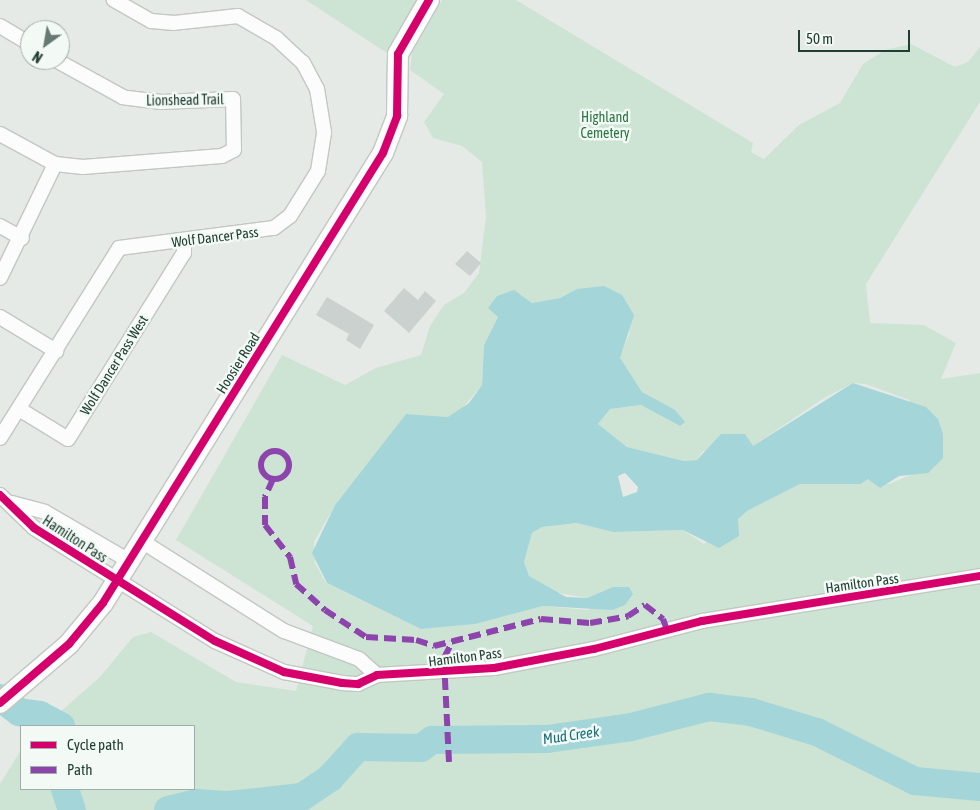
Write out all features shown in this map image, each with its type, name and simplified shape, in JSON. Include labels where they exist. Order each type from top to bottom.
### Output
[{"type":"street","name":"Wolf Dancer Pass","points":[[0,438],[120,248],[257,234],[290,216],[318,171],[323,153],[323,110],[317,88],[302,63],[276,38],[238,16],[174,23],[151,20],[114,0]]},
{"type":"street","name":"Hoosier Road","points":[[0,703],[75,638],[131,562],[383,153],[397,116],[398,54],[429,0]]},
{"type":"street","points":[[0,26],[20,38]]},
{"type":"street","name":"Lionshead Trail","points":[[55,164],[83,167],[222,156],[234,150],[234,100],[161,102],[123,97],[70,68]]},
{"type":"street","points":[[0,134],[55,164],[22,238],[0,278]]},
{"type":"street","points":[[0,226],[22,238]]},
{"type":"street","name":"Wolf Dancer Pass West","points":[[19,409],[68,439],[184,253],[184,241]]},
{"type":"street","points":[[0,317],[56,351]]},
{"type":"street","name":"Hamilton Pass","points":[[0,495],[12,504],[34,528],[117,582],[216,641],[284,672],[358,684],[377,675],[494,668],[594,649],[702,621],[980,576]]},
{"type":"street","name":"Hamilton Pass","points":[[12,504],[45,512],[131,562]]},
{"type":"street","points":[[143,542],[284,631],[359,658],[377,675]]},
{"type":"green space","points":[[306,0],[419,0],[387,53]]},
{"type":"green space","name":"Highland Cemetery","points":[[442,0],[516,0],[753,143],[751,152],[764,159],[799,125],[840,103],[863,64],[885,50],[911,44],[955,67],[968,62],[980,47],[980,102],[866,284],[870,323],[924,325],[956,343],[941,379],[980,373],[980,810],[0,810],[0,784],[20,752],[20,790],[195,790],[195,725],[45,725],[100,677],[133,637],[151,632],[236,682],[296,691],[313,626],[176,540],[282,355],[345,385],[376,368],[421,355],[430,326],[444,305],[464,293],[479,273],[486,217],[482,162],[462,146],[433,138],[424,122],[444,94],[410,70],[412,53]],"holes":[[[577,289],[630,332],[619,358],[642,392],[685,422],[680,426],[641,405],[610,409],[598,424],[627,447],[684,461],[697,460],[703,451],[753,446],[824,398],[853,383],[866,384],[909,400],[913,474],[889,484],[868,479],[861,484],[800,484],[747,511],[704,544],[683,530],[613,532],[578,523],[542,527],[532,533],[524,562],[529,576],[548,591],[587,598],[613,587],[588,610],[543,606],[475,624],[421,629],[326,583],[315,563],[314,542],[335,505],[406,414],[448,417],[459,412],[482,385],[484,345],[498,317],[520,294],[532,303],[560,298]]]},
{"type":"water","points":[[604,286],[622,295],[634,315],[620,358],[642,392],[675,410],[685,422],[680,426],[641,405],[610,409],[598,424],[627,447],[684,461],[697,460],[721,434],[745,434],[753,446],[853,383],[926,407],[938,419],[943,434],[943,458],[928,473],[899,476],[880,488],[868,479],[861,484],[800,484],[747,511],[738,519],[739,536],[719,548],[683,530],[613,532],[577,523],[542,527],[532,533],[524,562],[529,576],[566,597],[587,598],[613,587],[629,587],[633,594],[625,605],[612,610],[543,606],[475,624],[421,629],[327,583],[312,553],[335,505],[406,414],[448,417],[469,403],[482,385],[484,345],[498,317],[488,308],[497,296],[514,290],[532,303],[560,298],[577,289]],"holes":[[[625,473],[638,487],[637,492],[623,497],[618,476]]]},
{"type":"building","points":[[467,251],[481,263],[470,276],[455,264]]},
{"type":"building","points":[[404,288],[418,300],[425,291],[436,301],[409,333],[384,311]]},
{"type":"building","points":[[327,297],[374,325],[360,349],[346,340],[349,334],[316,315]]},
{"type":"waterway","name":"Mud Creek","points":[[0,698],[19,712],[40,715],[59,725]]},
{"type":"waterway","name":"Mud Creek","points":[[168,810],[197,803],[229,805],[302,797],[330,778],[358,747],[421,748],[432,740],[547,739],[631,727],[709,707],[751,712],[817,732],[915,781],[980,787]]},
{"type":"waterway","name":"Mud Creek","points":[[65,790],[72,810]]},
{"type":"marked path","points":[[275,451],[285,455],[289,465],[285,475],[275,479],[265,475],[261,465],[265,455],[275,451]]},
{"type":"marked path","points":[[273,479],[265,497],[265,525],[290,557],[296,584],[325,610],[366,637],[416,640],[434,646],[541,619],[590,623],[628,616],[645,605],[663,619],[667,630]]},
{"type":"marked path","points":[[449,762],[444,658],[452,642]]},
{"type":"cycle path","points":[[0,703],[69,644],[103,603],[383,153],[397,116],[398,54],[429,0]]},
{"type":"cycle path","points":[[0,495],[34,528],[215,641],[284,672],[342,683],[358,684],[377,675],[494,668],[594,649],[702,621],[980,576]]}]
